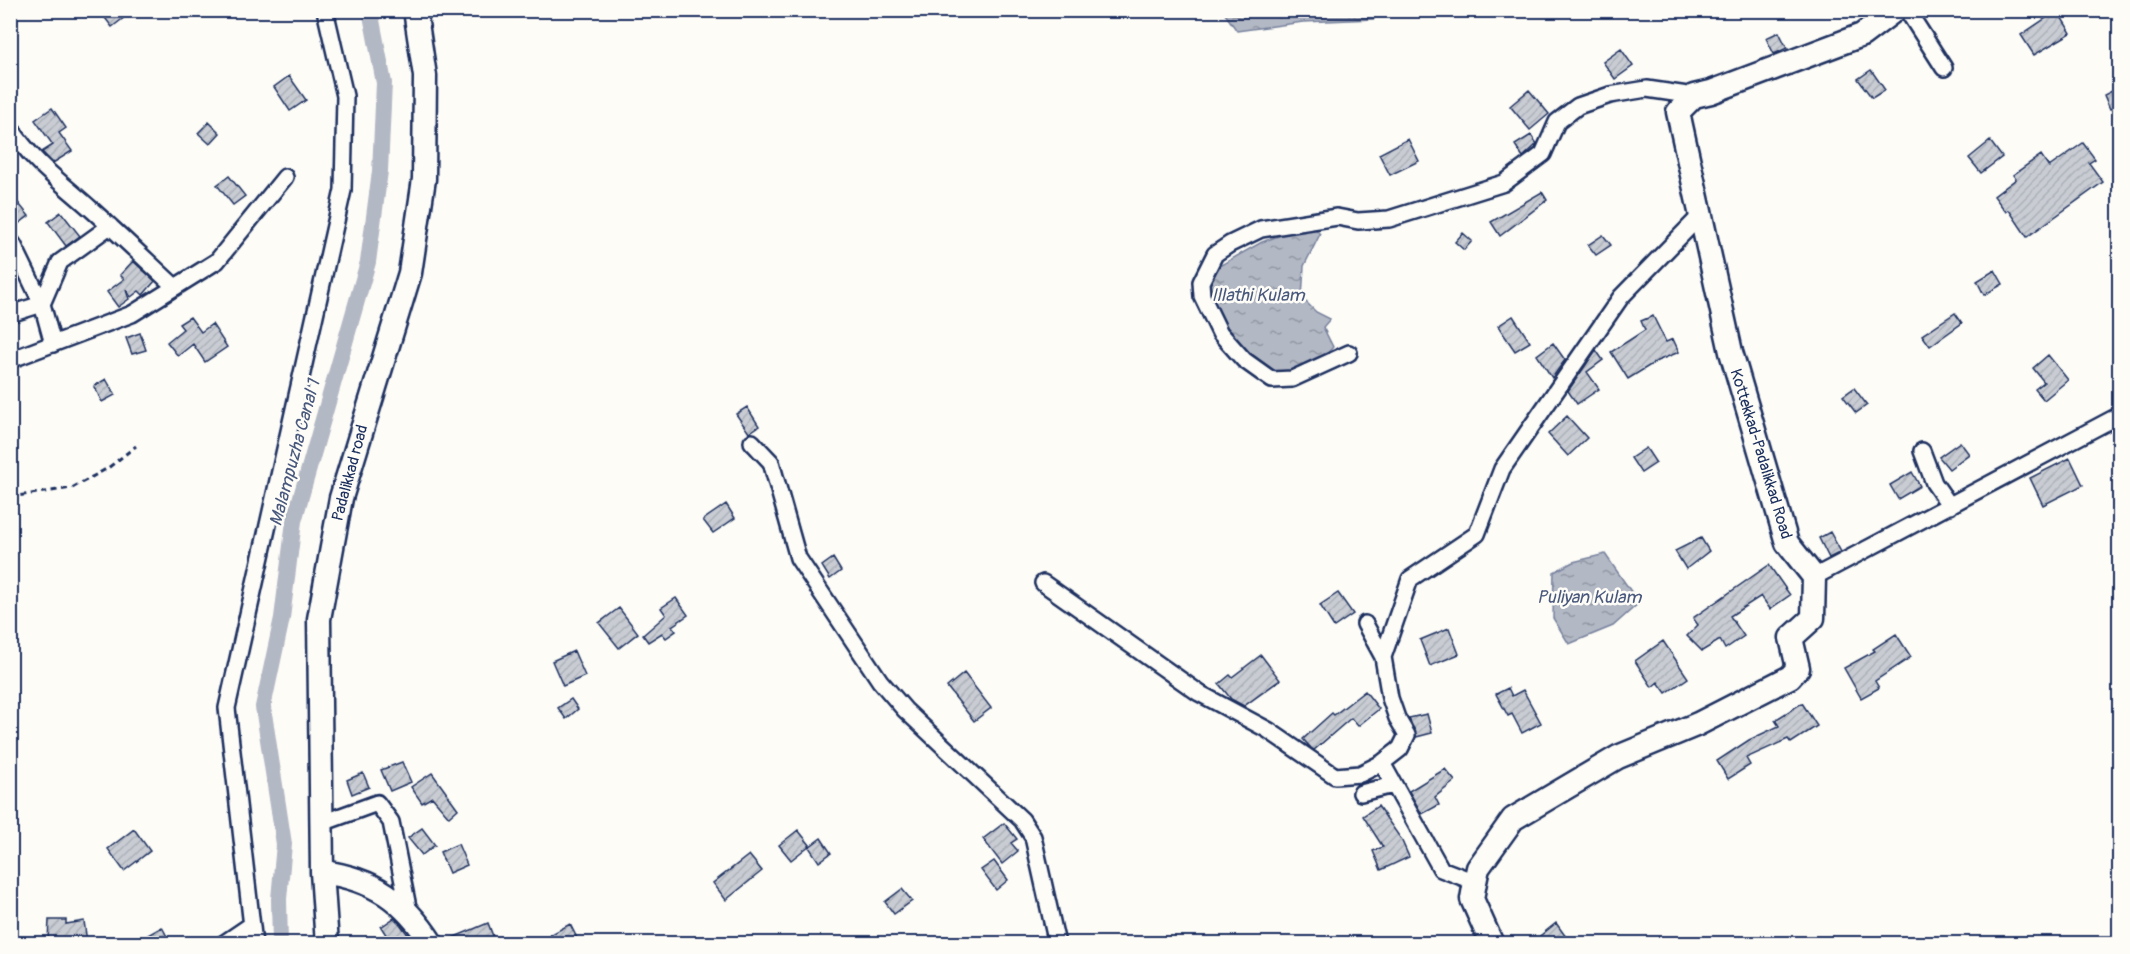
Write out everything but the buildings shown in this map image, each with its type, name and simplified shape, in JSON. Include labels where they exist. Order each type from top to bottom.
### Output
[{"type":"main road","name":"Padalikkad road","points":[[327,944],[322,872],[319,619],[340,498],[410,273],[424,179],[425,76],[415,10]]},
{"type":"main road","points":[[1694,96],[1712,92],[1862,35],[1895,10]]},
{"type":"main road","name":"Kottekkad-Padalikkad Road","points":[[1694,96],[1678,112],[1679,128],[1701,214],[1731,352],[1787,543],[1814,577]]},
{"type":"main road","points":[[1492,944],[1472,900],[1475,882],[1478,868],[1513,819],[1618,756],[1698,724],[1795,673],[1798,668],[1791,638],[1813,618],[1814,577]]},
{"type":"main road","points":[[322,872],[366,881],[397,901],[432,944]]},
{"type":"street","points":[[254,944],[227,708],[288,447],[343,190],[345,96],[325,10]]},
{"type":"street","points":[[1907,10],[1944,68]]},
{"type":"street","points":[[1349,353],[1292,379],[1272,380],[1244,360],[1220,333],[1202,296],[1201,282],[1215,254],[1261,229],[1337,217],[1358,221],[1389,219],[1504,183],[1543,154],[1557,122],[1578,106],[1610,95],[1647,89],[1694,96]]},
{"type":"street","points":[[10,127],[25,150],[42,169],[110,226],[175,287]]},
{"type":"street","points":[[10,360],[132,314],[217,261],[285,177]]},
{"type":"street","points":[[1383,657],[1410,579],[1477,534],[1502,469],[1621,297],[1701,214]]},
{"type":"street","points":[[10,314],[42,304],[60,261],[110,226]]},
{"type":"street","points":[[13,244],[42,304],[53,344]]},
{"type":"street","points":[[1814,577],[2120,415]]},
{"type":"street","points":[[752,442],[771,462],[798,558],[880,681],[905,710],[1022,820],[1033,837],[1057,944]]},
{"type":"street","points":[[1922,451],[1934,483],[1950,506]]},
{"type":"street","points":[[1043,583],[1199,693],[1268,730],[1335,776],[1360,774],[1382,763],[1400,749],[1407,735],[1397,718],[1390,698],[1383,657],[1365,624]]},
{"type":"street","points":[[1382,763],[1441,869],[1475,882]]},
{"type":"street","points":[[1361,793],[1393,785]]},
{"type":"street","points":[[322,823],[377,803],[391,822],[410,915]]},
{"type":"street","points":[[223,944],[251,925]]},
{"type":"path","points":[[10,497],[72,488],[108,468],[136,446]]},
{"type":"water","points":[[1223,11],[1379,11],[1374,19],[1303,22],[1237,31]]},
{"type":"water","name":"Illathi Kulam","points":[[1311,224],[1320,234],[1304,266],[1302,298],[1316,312],[1330,319],[1323,327],[1333,347],[1323,358],[1274,377],[1241,346],[1201,292],[1221,265],[1262,242]]},
{"type":"water","name":"Puliyan Kulam","points":[[1605,554],[1639,603],[1613,626],[1569,644],[1553,618],[1554,572],[1573,562]]},
{"type":"waterway","name":"Malampuzha Canal 1","points":[[280,944],[279,899],[284,844],[263,707],[282,618],[294,521],[368,262],[380,171],[384,83],[370,10]]}]
